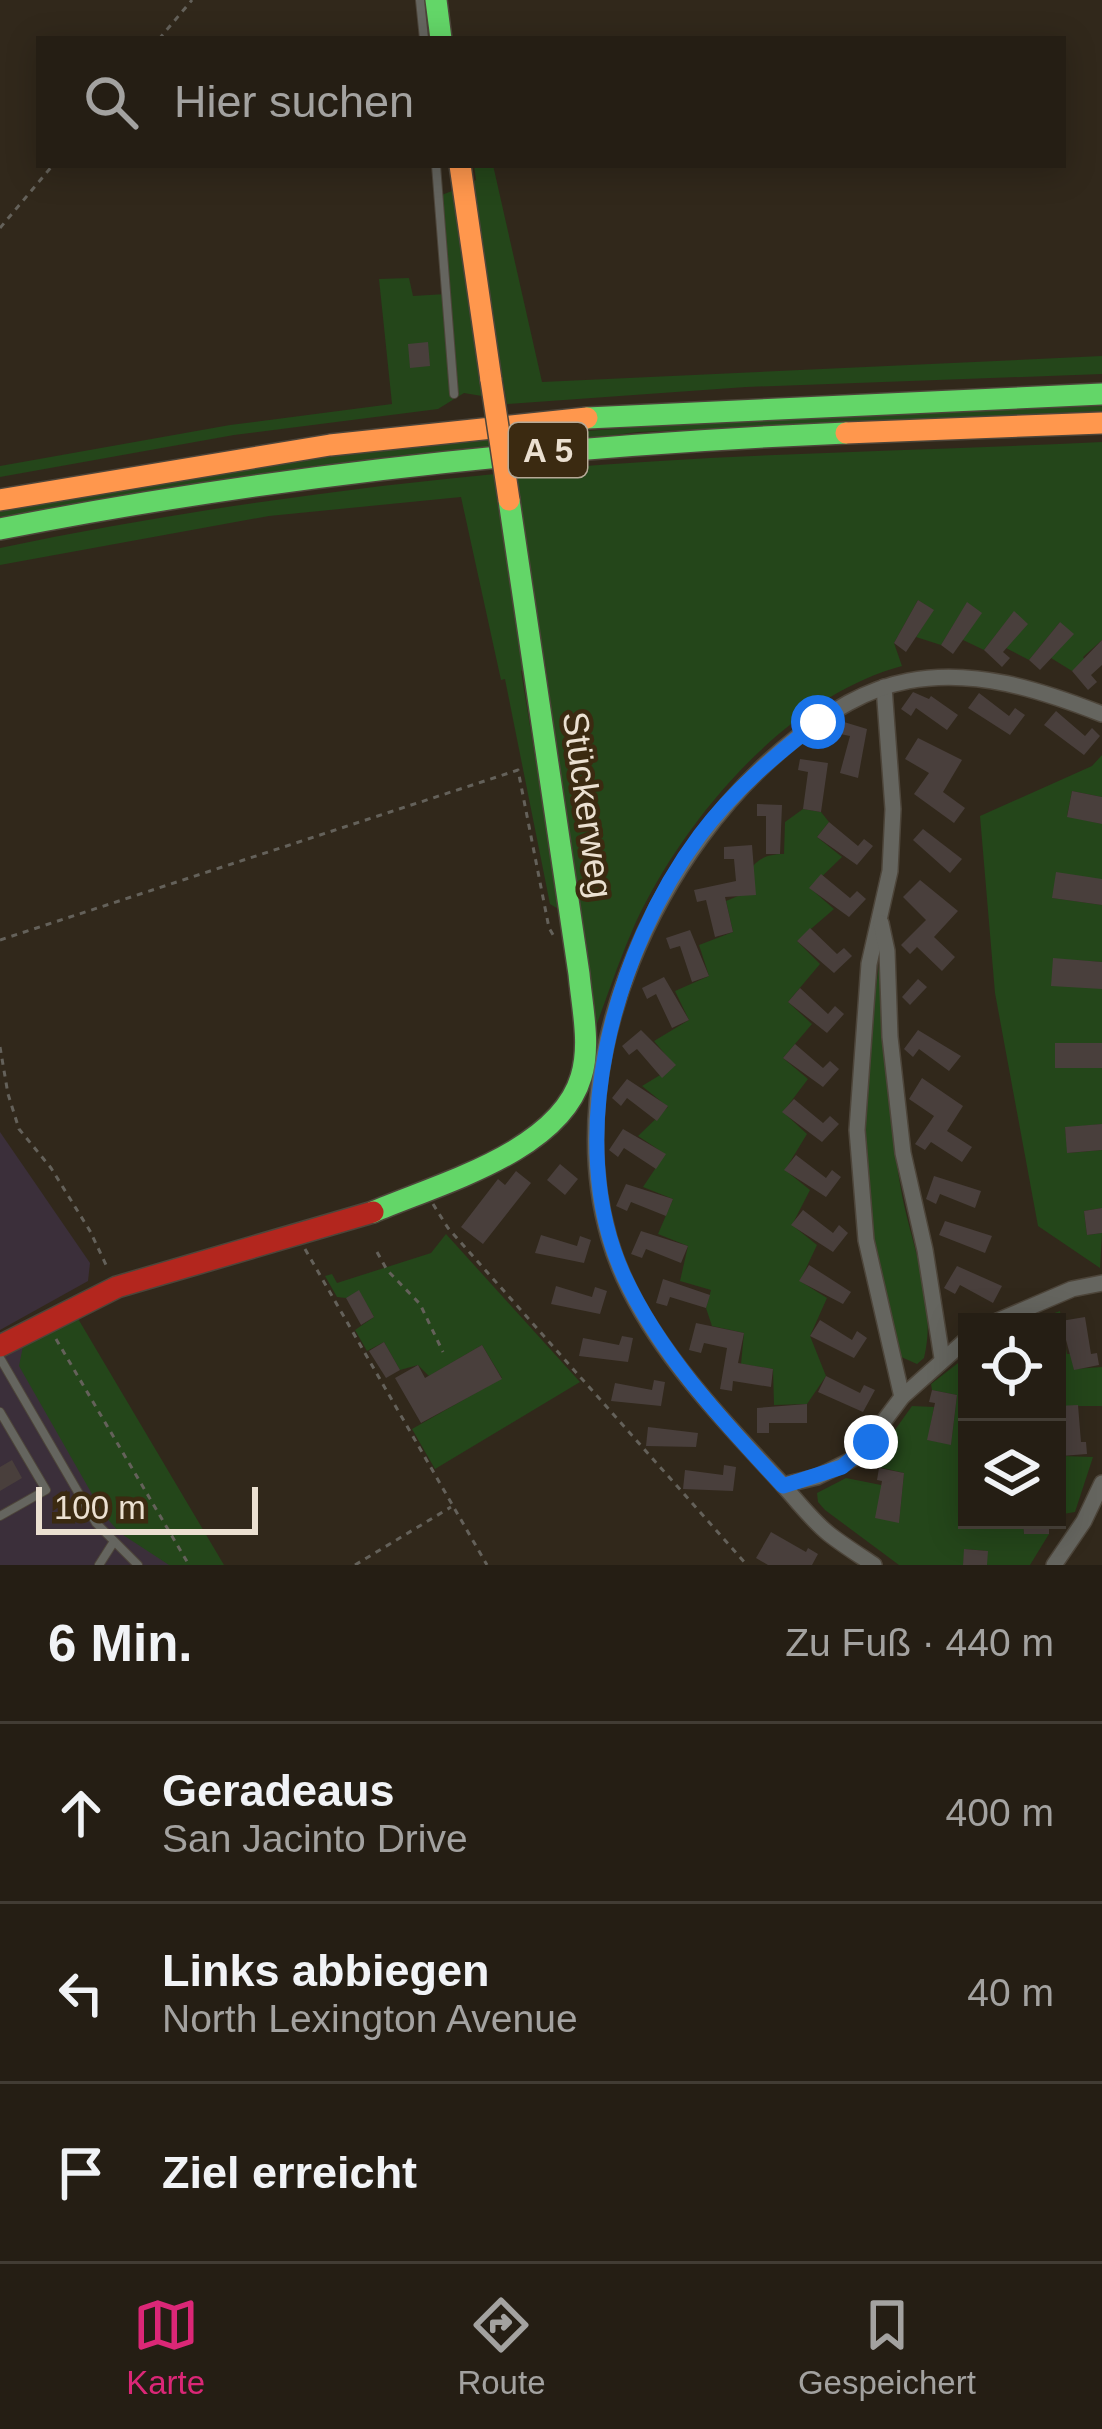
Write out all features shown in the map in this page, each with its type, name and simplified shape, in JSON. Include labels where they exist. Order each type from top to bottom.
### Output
[{"type":"main road","points":[[436,0],[441,36]]},
{"type":"main road","name":"Stückerweg","points":[[0,1346],[117,1287],[300,1236],[426,1193],[538,1137],[570,1101],[580,1078],[586,1047],[576,953],[460,168]]},
{"type":"main road","name":"A 5","points":[[0,500],[243,456],[481,428],[625,416],[1102,394]]},
{"type":"main road","name":"A 5","points":[[0,530],[255,484],[434,461],[633,444],[1102,423]]},
{"type":"street","points":[[874,1565],[829,1534],[783,1486],[680,1366],[623,1275],[609,1238],[595,1126],[618,1000],[652,917],[698,838],[772,758],[848,701],[884,687],[940,676],[973,678],[1056,696],[1102,714]]},
{"type":"street","points":[[884,687],[893,808],[890,871],[869,964],[857,1130],[866,1240],[902,1396]]},
{"type":"street","points":[[881,920],[903,1153],[942,1358]]},
{"type":"street","points":[[1016,1313],[1072,1289],[1102,1283]]},
{"type":"street","points":[[783,1486],[817,1477],[857,1457],[902,1396],[958,1346]]},
{"type":"street","points":[[1054,1565],[1084,1521],[1102,1483]]},
{"type":"lane","points":[[420,0],[424,36]]},
{"type":"lane","points":[[436,168],[454,394]]},
{"type":"lane","points":[[0,1358],[96,1523],[138,1565]]},
{"type":"lane","points":[[0,1412],[46,1490],[0,1516]]},
{"type":"lane","points":[[0,1437],[15,1437]]},
{"type":"lane","points":[[99,1565],[113,1543]]},
{"type":"path","points":[[162,36],[192,0]]},
{"type":"path","points":[[0,228],[50,168]]},
{"type":"path","points":[[0,940],[518,770],[549,928],[559,944]]},
{"type":"path","points":[[0,1047],[19,1129],[51,1168],[117,1287]]},
{"type":"path","points":[[426,1193],[448,1228],[746,1565]]},
{"type":"path","points":[[300,1236],[316,1272],[487,1565]]},
{"type":"path","points":[[377,1252],[387,1270],[421,1304],[443,1352]]},
{"type":"path","points":[[46,1321],[190,1565]]},
{"type":"path","points":[[355,1565],[452,1506]]},
{"type":"shaded area","points":[[0,1132],[90,1263],[88,1281],[0,1330]]},
{"type":"shaded area","points":[[45,1330],[183,1565],[0,1565],[0,1354]]},
{"type":"green space","points":[[474,168],[494,168],[542,382],[1102,356],[1102,374],[746,387],[507,404],[501,368],[497,367],[470,183],[476,180]]},
{"type":"green space","points":[[457,189],[482,396],[464,393],[438,409],[234,435],[0,477],[0,466],[230,425],[392,404],[379,279],[409,278],[413,296],[446,294],[434,198]]},
{"type":"green space","points":[[1102,406],[1102,411],[638,432],[0,517],[0,512],[219,472],[440,443],[688,424]]},
{"type":"green space","points":[[1102,442],[1102,640],[1085,660],[1072,671],[1051,658],[1060,622],[1029,660],[1006,648],[1014,612],[984,650],[963,640],[967,603],[941,645],[916,637],[933,610],[918,600],[894,643],[902,666],[818,705],[743,767],[710,804],[635,924],[595,1029],[545,662],[540,663],[518,511],[522,510],[519,491],[496,493],[527,668],[521,671],[560,910],[550,904],[505,679],[501,680],[461,497],[269,516],[0,565],[0,548],[68,534],[410,483],[686,459]]},
{"type":"green space","points":[[1102,755],[1102,797],[1072,791],[1067,816],[1102,824],[1102,879],[1053,898],[1102,905],[1102,962],[1053,959],[1102,989],[1102,1043],[1055,1044],[1055,1068],[1102,1068],[1102,1124],[1065,1128],[1068,1153],[1102,1150],[1102,1208],[1084,1211],[1087,1235],[1102,1233],[1100,1268],[1038,1226],[995,993],[980,816],[1092,766]]},
{"type":"green space","points":[[803,809],[821,812],[829,822],[817,837],[842,857],[810,888],[834,909],[797,941],[820,964],[788,1002],[812,1024],[783,1058],[808,1079],[783,1112],[807,1134],[785,1170],[810,1190],[792,1225],[817,1245],[800,1281],[827,1298],[810,1336],[826,1376],[807,1404],[774,1405],[773,1369],[741,1364],[744,1333],[712,1326],[706,1308],[711,1290],[680,1281],[688,1246],[658,1234],[673,1199],[643,1187],[665,1154],[638,1136],[668,1107],[642,1086],[675,1066],[654,1041],[689,1020],[675,991],[709,976],[699,945],[733,932],[726,901],[738,896],[759,861],[784,854],[785,822]]},
{"type":"green space","points":[[881,950],[892,1126],[927,1314],[924,1358],[917,1364],[899,1356],[872,1236],[864,1134],[868,1047]]},
{"type":"green space","points":[[446,1234],[580,1382],[435,1469],[412,1429],[502,1378],[482,1345],[429,1376],[418,1365],[400,1370],[384,1342],[367,1351],[355,1330],[374,1317],[359,1291],[337,1297],[325,1276],[332,1274],[337,1283],[431,1253]]},
{"type":"green space","points":[[77,1317],[224,1565],[169,1565],[120,1533],[104,1515],[19,1366],[23,1346]]},
{"type":"green space","points":[[1066,1348],[1074,1369],[1102,1367],[1102,1406],[1066,1406]]},
{"type":"green space","points":[[958,1363],[958,1529],[1024,1529],[1024,1534],[1049,1534],[1030,1565],[987,1565],[987,1551],[965,1549],[963,1565],[899,1565],[818,1502],[817,1493],[846,1478],[881,1485],[899,1522],[904,1473],[870,1465],[912,1406],[934,1407],[928,1440],[951,1444],[957,1395],[932,1390],[931,1384]]},
{"type":"green space","points":[[1066,1456],[1093,1457],[1075,1512],[1066,1514]]},
{"type":"building","points":[[428,342],[430,366],[410,368],[408,344]]},
{"type":"building","points":[[918,600],[934,610],[906,652],[894,643]]},
{"type":"building","points":[[967,602],[982,613],[953,654],[941,645]]},
{"type":"building","points":[[1014,611],[1028,624],[1003,652],[1010,658],[1002,667],[984,650]]},
{"type":"building","points":[[1060,622],[1074,634],[1040,670],[1029,660]]},
{"type":"building","points":[[1102,640],[1102,665],[1091,675],[1097,682],[1088,690],[1072,671]]},
{"type":"building","points":[[913,692],[931,696],[958,715],[947,730],[916,708],[911,716],[901,709]]},
{"type":"building","points":[[979,693],[1009,716],[1015,708],[1025,715],[1010,735],[968,708]]},
{"type":"building","points":[[1056,711],[1085,736],[1092,728],[1100,736],[1084,755],[1044,725]]},
{"type":"building","points":[[844,722],[867,729],[858,778],[840,773],[850,736],[840,734]]},
{"type":"building","points":[[918,738],[962,760],[943,792],[965,808],[954,823],[914,794],[929,773],[905,759]]},
{"type":"building","points":[[800,759],[828,763],[821,812],[803,809],[808,772],[798,770]]},
{"type":"building","points":[[1072,791],[1102,797],[1102,824],[1067,817]]},
{"type":"building","points":[[757,804],[782,805],[780,854],[766,854],[766,816],[757,816]]},
{"type":"building","points":[[829,822],[858,846],[864,839],[873,846],[857,865],[817,837]]},
{"type":"building","points":[[923,829],[962,859],[950,873],[913,840]]},
{"type":"building","points":[[752,845],[756,895],[725,897],[733,932],[715,937],[706,900],[697,902],[694,890],[736,881],[734,859],[724,859],[724,847]]},
{"type":"building","points":[[1056,872],[1102,879],[1102,905],[1052,898]]},
{"type":"building","points":[[821,874],[850,898],[857,891],[866,899],[849,917],[809,888]]},
{"type":"building","points":[[920,880],[958,911],[934,937],[955,957],[942,971],[917,947],[910,954],[901,945],[926,920],[903,897]]},
{"type":"building","points":[[810,928],[837,954],[844,948],[852,956],[834,973],[797,941]]},
{"type":"building","points":[[690,930],[709,976],[692,982],[680,946],[670,949],[666,938]]},
{"type":"building","points":[[1053,958],[1102,962],[1102,989],[1051,986]]},
{"type":"building","points":[[664,977],[689,1020],[672,1028],[656,994],[647,999],[642,988]]},
{"type":"building","points":[[918,979],[927,987],[910,1005],[902,997]]},
{"type":"building","points":[[800,988],[828,1014],[835,1006],[844,1014],[827,1033],[788,1002]]},
{"type":"building","points":[[641,1030],[676,1065],[662,1078],[637,1049],[629,1055],[622,1046]]},
{"type":"building","points":[[918,1030],[961,1056],[949,1071],[919,1049],[913,1057],[904,1049]]},
{"type":"building","points":[[1055,1043],[1102,1043],[1102,1068],[1055,1068]]},
{"type":"building","points":[[795,1044],[823,1068],[830,1061],[839,1069],[823,1087],[783,1058]]},
{"type":"building","points":[[922,1078],[963,1106],[947,1131],[972,1147],[962,1162],[931,1142],[925,1150],[915,1144],[934,1116],[909,1099]]},
{"type":"building","points":[[627,1079],[668,1106],[657,1121],[627,1098],[621,1106],[612,1098]]},
{"type":"building","points":[[794,1099],[823,1123],[830,1116],[839,1124],[822,1142],[782,1112]]},
{"type":"building","points":[[1102,1124],[1102,1150],[1067,1153],[1065,1127]]},
{"type":"building","points":[[623,1129],[666,1154],[656,1169],[624,1148],[618,1157],[609,1150]]},
{"type":"building","points":[[796,1155],[826,1178],[832,1170],[841,1177],[826,1197],[784,1170]]},
{"type":"building","points":[[560,1164],[578,1179],[565,1195],[547,1180]]},
{"type":"building","points":[[516,1171],[531,1183],[483,1244],[461,1227],[498,1179],[505,1185]]},
{"type":"building","points":[[934,1176],[981,1191],[975,1208],[940,1194],[936,1204],[926,1199]]},
{"type":"building","points":[[626,1184],[673,1199],[666,1216],[631,1202],[627,1211],[616,1206]]},
{"type":"building","points":[[1102,1208],[1102,1233],[1087,1235],[1084,1211]]},
{"type":"building","points":[[803,1210],[833,1233],[839,1225],[848,1233],[833,1252],[791,1225]]},
{"type":"building","points":[[945,1221],[992,1236],[985,1253],[939,1235]]},
{"type":"building","points":[[641,1231],[688,1246],[681,1263],[646,1249],[642,1258],[631,1254]]},
{"type":"building","points":[[541,1235],[577,1246],[580,1236],[591,1240],[584,1263],[535,1253]]},
{"type":"building","points":[[809,1265],[851,1292],[843,1304],[799,1281]]},
{"type":"building","points":[[957,1266],[1002,1286],[993,1303],[960,1285],[955,1294],[944,1288]]},
{"type":"building","points":[[663,1279],[710,1295],[706,1308],[670,1297],[667,1306],[656,1303]]},
{"type":"building","points":[[556,1286],[592,1297],[595,1287],[607,1291],[600,1314],[551,1304]]},
{"type":"building","points":[[359,1290],[374,1317],[361,1325],[346,1298]]},
{"type":"building","points":[[1085,1317],[1091,1354],[1097,1353],[1099,1365],[1074,1370],[1066,1320]]},
{"type":"building","points":[[820,1320],[852,1340],[857,1331],[867,1338],[854,1358],[810,1336]]},
{"type":"building","points":[[696,1323],[744,1333],[738,1363],[773,1369],[771,1387],[733,1381],[732,1391],[720,1389],[727,1348],[704,1343],[701,1353],[689,1350]]},
{"type":"building","points":[[622,1336],[633,1338],[628,1362],[579,1356],[583,1338],[619,1345]]},
{"type":"building","points":[[384,1342],[400,1370],[386,1378],[369,1351]]},
{"type":"building","points":[[482,1345],[502,1379],[421,1423],[395,1378],[418,1365],[425,1378]]},
{"type":"building","points":[[826,1376],[860,1393],[864,1385],[875,1390],[863,1412],[818,1392]]},
{"type":"building","points":[[654,1380],[665,1382],[661,1406],[611,1401],[615,1383],[652,1390]]},
{"type":"building","points":[[932,1390],[957,1395],[951,1445],[927,1440],[935,1403],[929,1402]]},
{"type":"building","points":[[807,1404],[807,1423],[769,1423],[769,1433],[757,1433],[757,1408]]},
{"type":"building","points":[[1078,1405],[1081,1442],[1086,1442],[1087,1454],[1066,1456],[1066,1406]]},
{"type":"building","points":[[648,1427],[698,1433],[696,1447],[646,1446]]},
{"type":"building","points":[[12,1460],[22,1478],[0,1491],[0,1467]]},
{"type":"building","points":[[724,1465],[736,1467],[733,1491],[683,1489],[685,1470],[723,1475]]},
{"type":"building","points":[[879,1468],[904,1473],[899,1523],[875,1518],[882,1481],[877,1480]]},
{"type":"building","points":[[1024,1529],[1049,1529],[1049,1534],[1024,1534]]},
{"type":"building","points":[[771,1532],[818,1554],[812,1565],[768,1565],[756,1558]]},
{"type":"building","points":[[964,1549],[988,1551],[987,1565],[963,1565]]},
{"type":"traffic: fast","points":[[436,0],[441,36]]},
{"type":"traffic: fast","points":[[587,418],[1102,394]]},
{"type":"traffic: fast","points":[[0,529],[210,492],[421,465],[633,445],[846,433]]},
{"type":"traffic: fast","points":[[373,1212],[462,1177],[523,1145],[568,1103],[584,1065],[579,974],[509,500]]},
{"type":"traffic: slow","points":[[460,168],[491,380]]},
{"type":"traffic: slow","points":[[491,380],[509,500]]},
{"type":"traffic: slow","points":[[0,500],[330,445],[587,418]]},
{"type":"traffic: slow","points":[[846,433],[1102,423]]},
{"type":"traffic: jam","points":[[0,1346],[117,1287],[373,1212]]},
{"type":"route","points":[[818,722],[741,787],[698,838],[652,917],[618,1000],[595,1126],[598,1181],[609,1238],[645,1316],[727,1424],[783,1486],[842,1467],[871,1442]]}]
